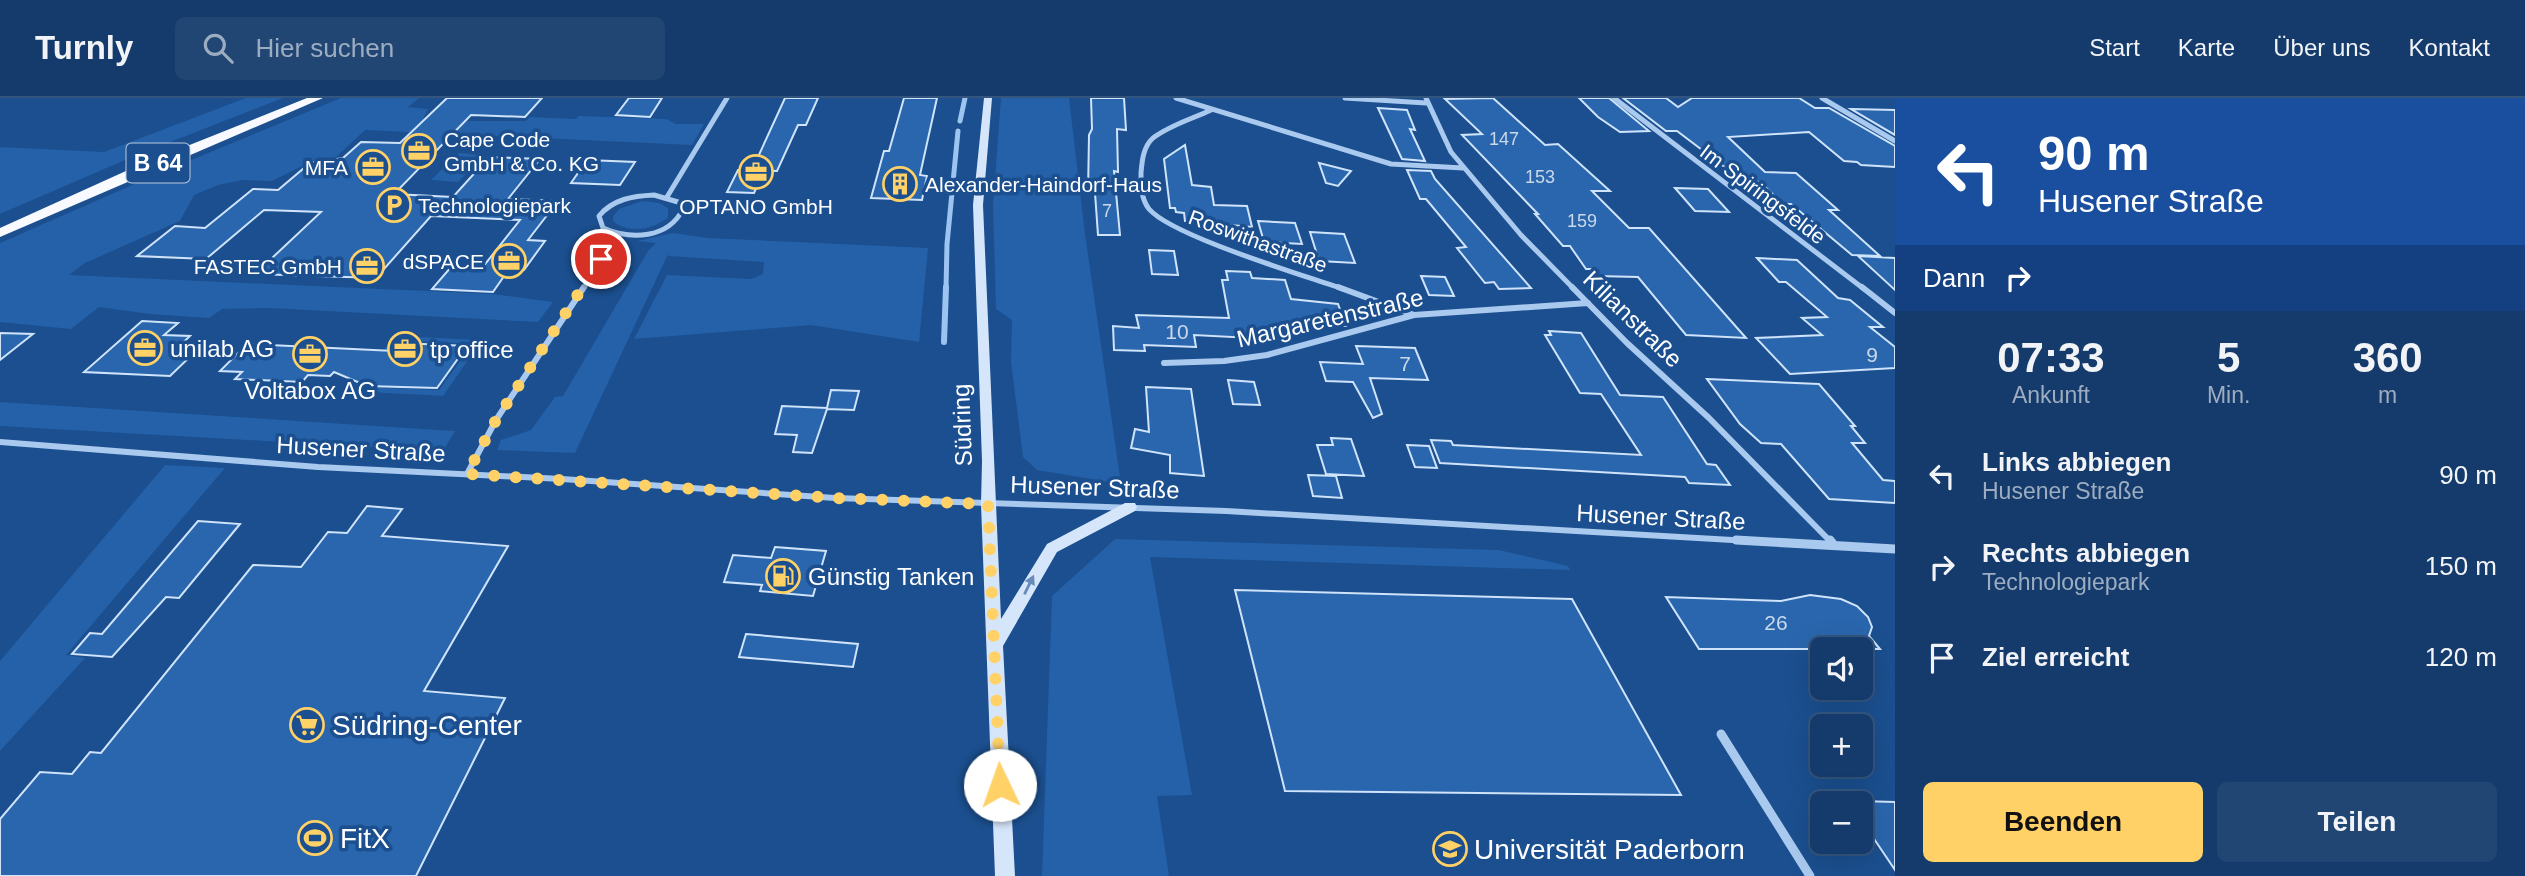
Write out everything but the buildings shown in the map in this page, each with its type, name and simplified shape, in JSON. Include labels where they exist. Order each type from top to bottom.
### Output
[{"type":"highway","name":"B 64","points":[[0,220],[126,165],[294,98]]},
{"type":"highway","name":"B 64","points":[[0,233],[142,169],[317,98]]},
{"type":"main road","name":"Südring","points":[[988,98],[978,205],[1005,876]]},
{"type":"main road","points":[[996,645],[1052,548],[1130,507]]},
{"type":"street","points":[[667,197],[727,98]]},
{"type":"street","points":[[1176,98],[1391,163],[1428,168],[1463,168]]},
{"type":"street","name":"Kilianstraße","points":[[1345,98],[1426,100],[1463,168],[1521,235],[1627,343],[1709,418],[1818,526],[1833,545]]},
{"type":"street","name":"Im Spiringsfelde","points":[[1614,98],[1895,313]]},
{"type":"street","points":[[1822,98],[1895,141]]},
{"type":"street","name":"Roswithastraße","points":[[1211,110],[1154,137],[1146,145],[1141,167],[1143,200],[1150,210],[1179,230],[1414,315]]},
{"type":"street","points":[[636,196],[667,197],[678,202],[683,209],[676,223],[666,229],[643,235],[619,235],[603,228],[599,216],[608,206],[636,196]]},
{"type":"street","points":[[467,474],[496,420],[619,235]]},
{"type":"street","name":"Margaretenstraße","points":[[1164,363],[1224,361],[1267,355],[1414,315],[1588,303]]},
{"type":"street","name":"Husener Straße","points":[[0,442],[318,467],[835,498],[1130,507],[1895,549]]},
{"type":"street","points":[[1721,734],[1810,876]]},
{"type":"shaded area","points":[[246,98],[283,98],[132,157],[0,214],[0,147],[104,152]]},
{"type":"shaded area","points":[[341,98],[419,98],[408,107],[428,109],[422,121],[526,121],[530,117],[576,119],[579,116],[666,119],[676,124],[704,124],[692,145],[365,130],[336,157],[308,163],[272,181],[243,180],[218,185],[194,195],[180,221],[85,263],[69,275],[492,294],[553,302],[538,322],[269,308],[222,309],[209,318],[99,307],[71,329],[0,322],[0,243]]},
{"type":"shaded area","points":[[1001,98],[1069,98],[1085,234],[1121,484],[1037,470],[1023,457],[1011,362],[1012,320],[996,309],[993,205]]},
{"type":"shaded area","points":[[459,153],[485,155],[458,182],[431,180]]},
{"type":"shaded area","points":[[642,201],[659,203],[668,208],[668,217],[656,225],[641,229],[626,228],[613,221],[619,209]]},
{"type":"shaded area","points":[[673,233],[708,238],[928,248],[919,342],[811,325],[634,339],[667,275],[751,279],[763,274],[764,262],[668,256],[669,252],[575,453],[497,450],[501,440],[531,430],[555,397],[563,396],[648,251],[656,243],[637,241]]},
{"type":"shaded area","points":[[395,336],[482,340],[443,396],[350,391]],"holes":[[[399,340],[471,344],[439,390],[362,387]]]},
{"type":"shaded area","points":[[0,402],[455,431],[443,451],[0,426]]},
{"type":"shaded area","points":[[165,465],[225,468],[66,655],[85,658],[0,751],[0,661]]},
{"type":"shaded area","points":[[1115,539],[1499,550],[1568,566],[1570,570],[1150,557],[1192,795],[1157,796],[1169,876],[1042,876],[1052,596]]},
{"type":"waterway","points":[[960,121],[965,98]]},
{"type":"waterway","points":[[946,289],[947,244],[958,131]]},
{"type":"waterway","points":[[944,342],[946,287]]},
{"type":"place","name":"Cape Code GmbH & Co. KG","points":[[419,151]]},
{"type":"place","name":"MFA","points":[[373,167]]},
{"type":"place","name":"OPTANO GmbH","points":[[756,172]]},
{"type":"place","name":"Alexander-Haindorf-Haus","points":[[900,184]]},
{"type":"place","name":"Technologiepark","points":[[394,205]]},
{"type":"place","name":"dSPACE","points":[[509,261]]},
{"type":"place","name":"FASTEC GmbH","points":[[367,266]]},
{"type":"place","name":"unilab AG","points":[[145,348]]},
{"type":"place","name":"tp office","points":[[405,349]]},
{"type":"place","name":"Voltabox AG","points":[[310,354]]},
{"type":"place","name":"Günstig Tanken","points":[[783,576]]},
{"type":"place","name":"Südring-Center","points":[[307,725]]},
{"type":"place","name":"FitX","points":[[315,838]]},
{"type":"place","name":"Universität Paderborn","points":[[1450,849]]},
{"type":"route","points":[[601,259],[496,420],[467,474],[835,498],[988,504],[1000,785]]}]
